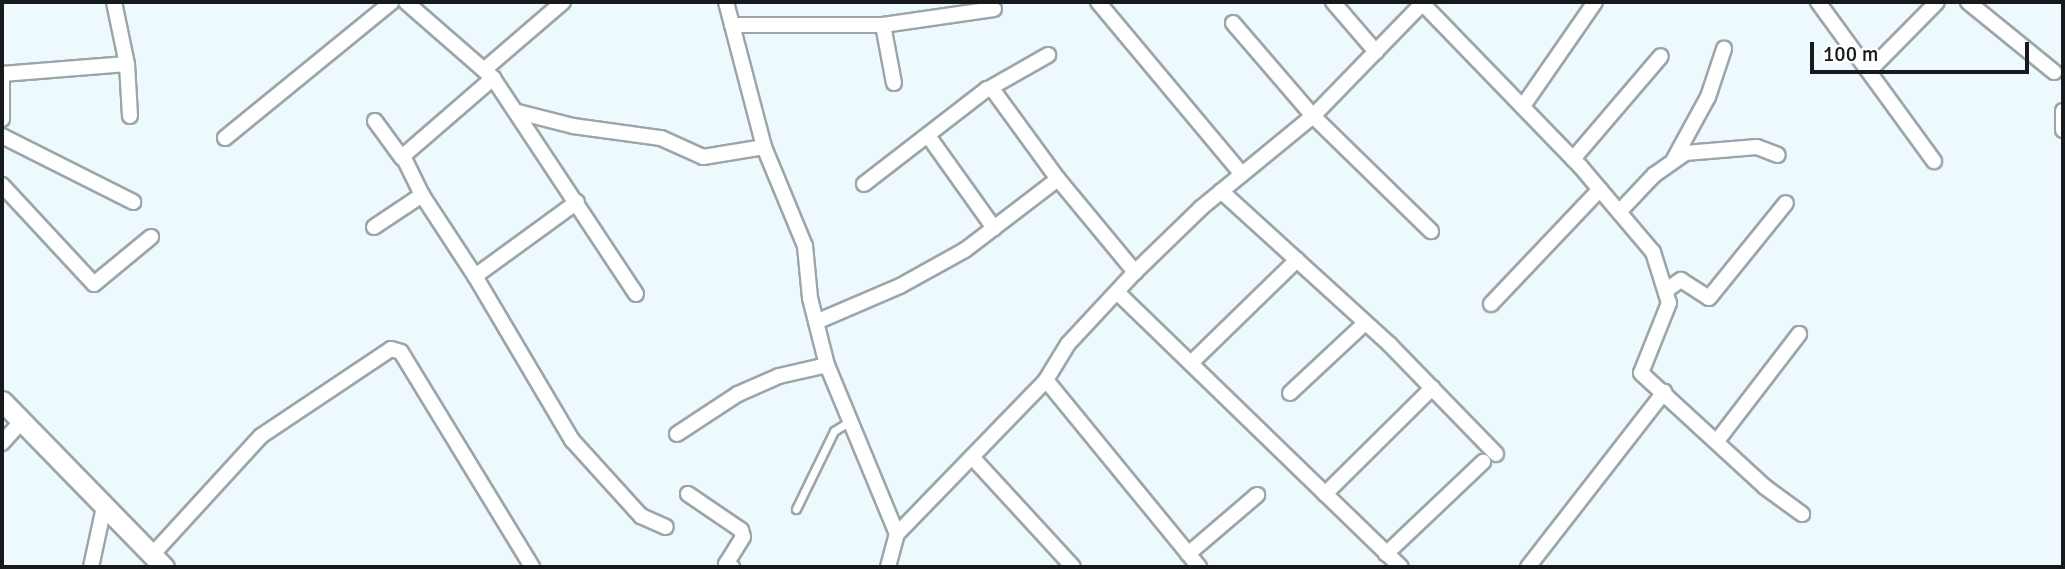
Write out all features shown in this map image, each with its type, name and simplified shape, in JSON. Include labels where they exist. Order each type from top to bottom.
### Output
[{"type":"street","points":[[114,2],[127,64],[130,116]]},
{"type":"street","points":[[225,138],[392,2]]},
{"type":"street","points":[[406,2],[489,74],[519,111],[636,293]]},
{"type":"street","points":[[402,158],[563,2]]},
{"type":"street","points":[[726,2],[764,147],[805,246],[816,322],[827,365],[897,534]]},
{"type":"street","points":[[1098,2],[1242,174]]},
{"type":"street","points":[[1333,2],[1376,52]]},
{"type":"street","points":[[1523,106],[1595,2]]},
{"type":"street","points":[[1818,2],[1934,161]]},
{"type":"street","points":[[1870,71],[1937,2]]},
{"type":"street","points":[[1968,2],[2054,72]]},
{"type":"street","points":[[888,567],[897,534],[1046,380],[1068,344],[1135,272],[1221,191],[1313,116],[1424,3],[1573,159],[1653,252],[1668,289],[1662,326],[1641,370],[1783,503],[1801,514]]},
{"type":"street","points":[[732,25],[883,25],[994,9]]},
{"type":"street","points":[[1233,23],[1313,116],[1430,231]]},
{"type":"street","points":[[883,25],[894,83]]},
{"type":"street","points":[[1674,159],[1708,97],[1724,49]]},
{"type":"street","points":[[864,184],[990,89],[1048,55]]},
{"type":"street","points":[[1573,159],[1661,56]]},
{"type":"street","points":[[2,119],[2,76],[127,64]]},
{"type":"street","points":[[990,89],[1058,179],[1135,272]]},
{"type":"street","points":[[519,111],[573,126],[661,138],[703,157],[764,147]]},
{"type":"street","points":[[2063,111],[2063,130]]},
{"type":"street","points":[[375,121],[402,158],[422,195],[475,276],[572,440],[641,516],[666,527]]},
{"type":"street","points":[[2,136],[133,202]]},
{"type":"street","points":[[929,137],[994,228]]},
{"type":"street","points":[[1619,211],[1674,159],[1685,153],[1757,147],[1778,155]]},
{"type":"street","points":[[816,322],[900,286],[994,228],[1058,179]]},
{"type":"street","points":[[2,185],[94,284],[151,237]]},
{"type":"street","points":[[1491,304],[1600,189]]},
{"type":"street","points":[[1221,191],[1432,388],[1489,458],[1386,554]]},
{"type":"street","points":[[374,227],[422,195]]},
{"type":"street","points":[[475,276],[577,202]]},
{"type":"street","points":[[1668,289],[1682,280],[1709,298],[1786,203]]},
{"type":"street","points":[[1191,363],[1297,260]]},
{"type":"street","points":[[1117,292],[1399,567]]},
{"type":"street","points":[[1290,393],[1365,323]]},
{"type":"street","points":[[1717,441],[1800,334]]},
{"type":"street","points":[[2,401],[20,423],[158,561],[261,436],[391,349],[401,352],[532,567]]},
{"type":"street","points":[[677,434],[738,394],[779,376],[827,365]]},
{"type":"street","points":[[1046,380],[1199,567]]},
{"type":"street","points":[[1325,494],[1432,388]]},
{"type":"street","points":[[1528,567],[1664,392]]},
{"type":"street","points":[[2,443],[20,423]]},
{"type":"street","points":[[972,457],[1073,567]]},
{"type":"street","points":[[688,494],[741,530],[743,537],[727,566]]},
{"type":"street","points":[[1188,554],[1257,495]]},
{"type":"street","points":[[91,567],[104,507]]},
{"type":"lane","points":[[796,509],[834,432],[850,421]]}]
